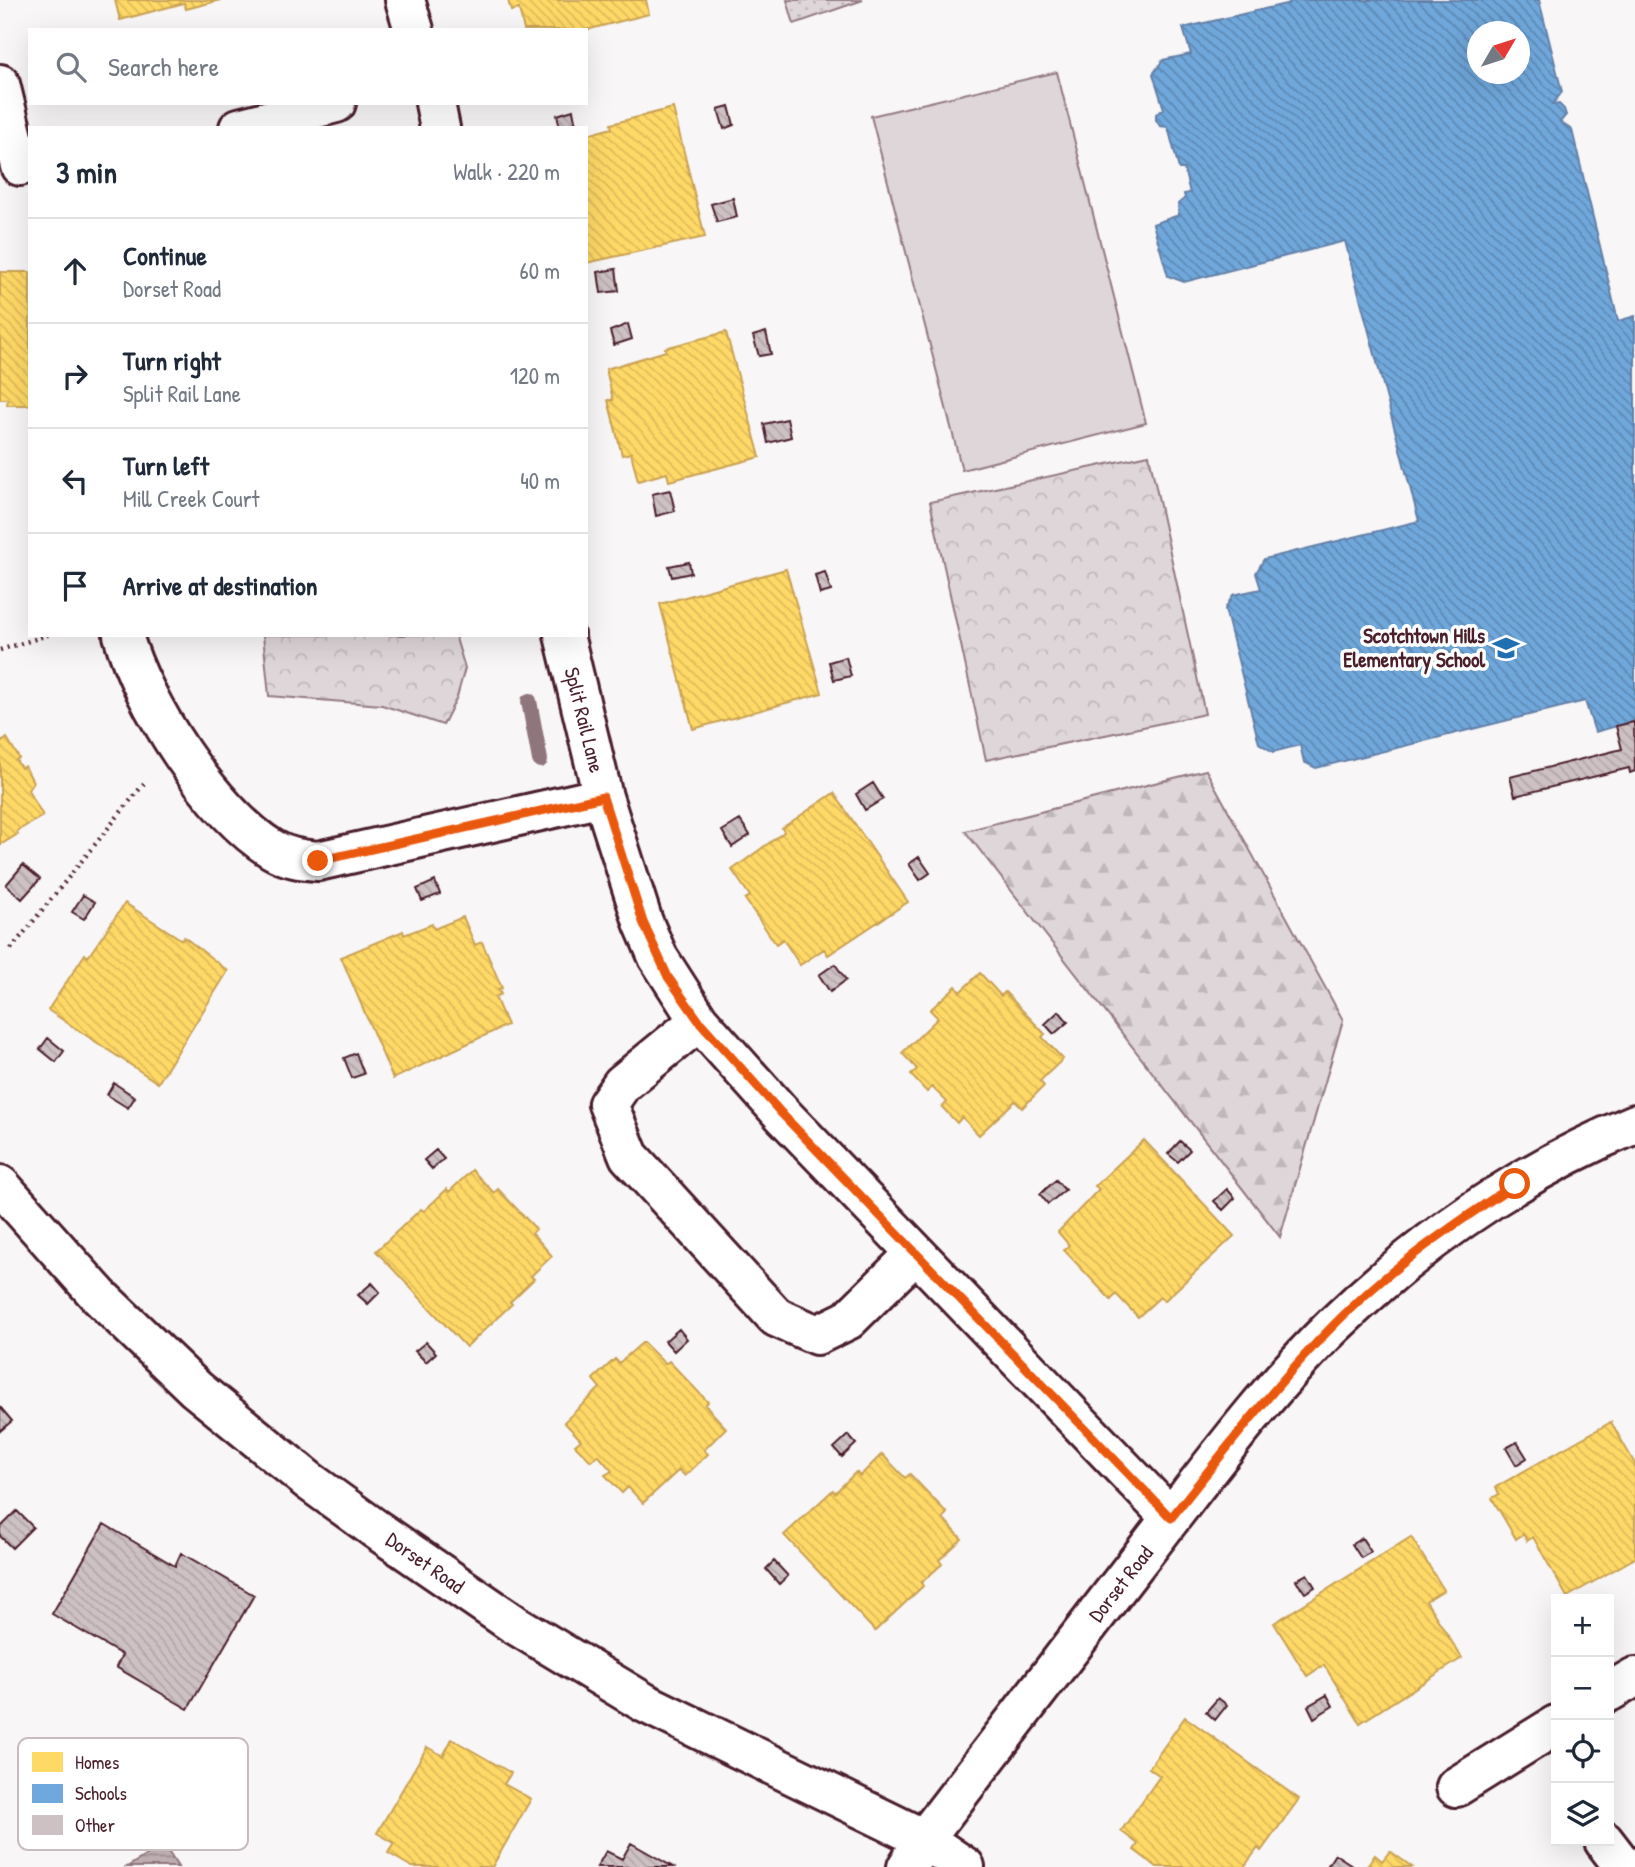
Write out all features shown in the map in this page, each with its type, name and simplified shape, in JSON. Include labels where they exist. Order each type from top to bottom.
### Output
[{"type":"street","points":[[405,0],[413,28]]},
{"type":"street","points":[[0,84],[17,165]]},
{"type":"street","points":[[247,126],[327,105]]},
{"type":"street","points":[[435,105],[440,126]]},
{"type":"street","points":[[124,637],[175,745],[218,799],[272,849],[295,859],[318,861],[603,797]]},
{"type":"street","name":"Split Rail Lane","points":[[564,637],[603,797],[643,922],[668,977],[699,1021],[783,1115],[1171,1518]]},
{"type":"street","points":[[699,1021],[622,1084],[608,1104],[629,1156],[776,1317],[817,1335],[848,1320],[915,1254]]},
{"type":"street","name":"Dorset Road","points":[[0,1185],[99,1296],[196,1390],[374,1528],[514,1623],[645,1703],[916,1853],[1171,1518],[1263,1402],[1332,1327],[1392,1272],[1515,1184],[1588,1143],[1635,1124]]},
{"type":"street","points":[[1614,1689],[1635,1677]]},
{"type":"street","points":[[1456,1787],[1551,1734]]},
{"type":"street","points":[[1608,1846],[1624,1867]]},
{"type":"street","points":[[916,1853],[965,1867]]},
{"type":"path","points":[[0,650],[42,637]]},
{"type":"path","points":[[11,949],[175,745]]},
{"type":"green space","points":[[787,0],[863,0],[794,24]]},
{"type":"green space","points":[[1057,72],[1146,423],[962,470],[871,116]]},
{"type":"green space","points":[[1149,455],[1205,714],[986,760],[930,502]]},
{"type":"green space","points":[[263,637],[456,637],[465,668],[457,697],[443,725],[382,705],[269,696]]},
{"type":"green space","points":[[1206,770],[1343,1020],[1280,1237],[965,831]]},
{"type":"shaded area","points":[[155,1850],[167,1850],[178,1867],[127,1867]]},
{"type":"building: Homes","points":[[115,0],[221,0],[186,9],[184,3],[120,20]]},
{"type":"building: Homes","points":[[508,0],[646,0],[649,14],[588,29],[524,28],[519,9],[511,11]]},
{"type":"building: Homes","points":[[673,108],[705,237],[588,263],[588,134],[612,128],[611,124]]},
{"type":"building: Homes","points":[[0,272],[28,272],[28,405],[7,405],[8,399],[0,399]]},
{"type":"building: Homes","points":[[726,332],[760,457],[669,481],[667,473],[638,481],[631,453],[622,455],[608,400],[613,400],[606,369],[666,351],[665,348]]},
{"type":"building: Homes","points":[[786,569],[822,693],[693,729],[660,604]]},
{"type":"building: Homes","points":[[0,738],[2,742],[7,738],[19,758],[16,760],[21,768],[25,766],[33,782],[28,790],[43,816],[17,831],[18,834],[0,845]]},
{"type":"building: Homes","points":[[834,793],[908,902],[828,955],[824,949],[800,965],[783,939],[776,944],[745,899],[750,896],[732,870],[784,832],[782,828]]},
{"type":"building: Homes","points":[[125,903],[182,940],[184,937],[228,971],[158,1083],[48,1010],[85,954],[88,957]]},
{"type":"building: Homes","points":[[463,917],[475,945],[482,942],[502,988],[498,989],[501,994],[495,997],[507,1025],[393,1079],[341,957],[403,931],[404,935],[432,924],[434,929]]},
{"type":"building: Homes","points":[[980,973],[1001,996],[1005,992],[1045,1034],[1042,1037],[1063,1059],[1040,1081],[1044,1086],[1022,1108],[1015,1101],[979,1135],[962,1117],[957,1123],[942,1107],[947,1102],[932,1087],[927,1092],[911,1075],[917,1069],[902,1053],[938,1018],[930,1010],[956,986],[960,992]]},
{"type":"building: Homes","points":[[1144,1140],[1234,1236],[1164,1301],[1160,1297],[1138,1317],[1116,1294],[1111,1300],[1064,1250],[1069,1245],[1058,1232],[1099,1189],[1095,1186]]},
{"type":"building: Homes","points":[[472,1170],[494,1193],[498,1189],[536,1229],[532,1233],[552,1256],[531,1276],[534,1279],[510,1302],[512,1304],[466,1347],[376,1251],[421,1209],[424,1211],[447,1189],[449,1192]]},
{"type":"building: Homes","points":[[643,1342],[665,1364],[669,1361],[708,1402],[705,1405],[726,1428],[704,1450],[708,1454],[685,1476],[679,1470],[643,1503],[628,1487],[622,1493],[605,1475],[612,1471],[598,1455],[591,1461],[575,1445],[581,1440],[564,1422],[600,1388],[593,1379],[615,1359],[619,1363]]},
{"type":"building: Homes","points":[[1611,1422],[1635,1464],[1635,1558],[1572,1594],[1565,1594],[1533,1537],[1527,1541],[1523,1534],[1516,1539],[1492,1498],[1499,1494],[1496,1487]]},
{"type":"building: Homes","points":[[882,1454],[905,1478],[910,1474],[947,1513],[943,1518],[962,1539],[939,1560],[942,1564],[921,1583],[923,1586],[875,1631],[784,1535],[833,1490],[835,1493],[856,1472],[860,1476]]},
{"type":"building: Homes","points":[[1411,1537],[1444,1590],[1426,1601],[1462,1658],[1360,1723],[1324,1665],[1307,1676],[1274,1623]]},
{"type":"building: Homes","points":[[1185,1717],[1299,1799],[1261,1851],[1258,1848],[1244,1867],[1157,1867],[1134,1850],[1138,1844],[1121,1831],[1160,1776],[1149,1768]]},
{"type":"building: Homes","points":[[452,1739],[511,1773],[504,1784],[531,1799],[492,1867],[412,1867],[388,1853],[394,1843],[377,1833],[427,1747],[443,1756]]},
{"type":"building: Homes","points":[[1390,1851],[1412,1867],[1366,1867],[1375,1855],[1382,1861]]},
{"type":"building: Schools","points":[[1289,0],[1539,0],[1562,92],[1552,105],[1559,104],[1564,109],[1566,115],[1560,122],[1572,130],[1618,321],[1635,316],[1635,721],[1595,732],[1585,701],[1316,768],[1304,762],[1300,745],[1273,752],[1259,743],[1225,609],[1233,595],[1261,589],[1256,573],[1264,559],[1419,521],[1345,241],[1184,282],[1168,276],[1153,224],[1179,215],[1178,204],[1185,198],[1184,194],[1190,193],[1184,169],[1179,169],[1168,127],[1160,126],[1156,120],[1156,114],[1164,109],[1153,74],[1163,60],[1191,54],[1183,28],[1290,3]]},
{"type":"building: Other","points":[[729,106],[734,125],[724,129],[718,109]]},
{"type":"building: Other","points":[[573,110],[576,126],[560,126],[557,115]]},
{"type":"building: Other","points":[[733,198],[737,217],[717,222],[711,204]]},
{"type":"building: Other","points":[[616,269],[619,291],[601,293],[598,272]]},
{"type":"building: Other","points":[[628,324],[632,339],[614,345],[610,331]]},
{"type":"building: Other","points":[[766,332],[771,354],[759,356],[753,336]]},
{"type":"building: Other","points":[[787,419],[791,437],[768,443],[764,424]]},
{"type":"building: Other","points":[[670,490],[675,511],[656,516],[652,494]]},
{"type":"building: Other","points":[[689,562],[691,573],[672,577],[669,566]]},
{"type":"building: Other","points":[[825,572],[831,591],[820,594],[815,575]]},
{"type":"building: Other","points":[[846,657],[851,676],[834,680],[829,662]]},
{"type":"building: Other","points":[[1634,722],[1635,771],[1630,773],[1629,768],[1515,796],[1510,777],[1622,749],[1616,726]]},
{"type":"building: Other","points":[[873,783],[883,799],[865,810],[856,794]]},
{"type":"building: Other","points":[[740,820],[750,835],[732,847],[722,831]]},
{"type":"building: Other","points":[[919,857],[930,873],[920,880],[909,864]]},
{"type":"building: Other","points":[[23,865],[40,879],[22,899],[6,885]]},
{"type":"building: Other","points":[[435,881],[440,894],[422,901],[417,889]]},
{"type":"building: Other","points":[[83,895],[95,902],[84,919],[72,912]]},
{"type":"building: Other","points":[[835,964],[846,980],[830,992],[819,975]]},
{"type":"building: Other","points":[[1059,1011],[1068,1022],[1054,1034],[1045,1024]]},
{"type":"building: Other","points":[[48,1038],[64,1051],[56,1062],[40,1049]]},
{"type":"building: Other","points":[[356,1053],[364,1074],[352,1078],[344,1058]]},
{"type":"building: Other","points":[[114,1083],[135,1097],[128,1108],[107,1095]]},
{"type":"building: Other","points":[[1180,1141],[1190,1150],[1178,1162],[1168,1154]]},
{"type":"building: Other","points":[[436,1150],[444,1159],[432,1169],[424,1160]]},
{"type":"building: Other","points":[[1056,1180],[1065,1190],[1048,1204],[1040,1194]]},
{"type":"building: Other","points":[[1227,1189],[1235,1198],[1223,1210],[1214,1201]]},
{"type":"building: Other","points":[[372,1283],[380,1292],[368,1304],[358,1295]]},
{"type":"building: Other","points":[[679,1329],[687,1339],[674,1351],[665,1341]]},
{"type":"building: Other","points":[[426,1342],[436,1353],[426,1362],[415,1351]]},
{"type":"building: Other","points":[[0,1407],[12,1421],[0,1431]]},
{"type":"building: Other","points":[[848,1435],[856,1444],[842,1457],[834,1448]]},
{"type":"building: Other","points":[[1517,1442],[1527,1458],[1516,1465],[1506,1448]]},
{"type":"building: Other","points":[[17,1511],[33,1527],[12,1548],[0,1536],[0,1528]]},
{"type":"building: Other","points":[[104,1524],[175,1566],[181,1553],[254,1595],[188,1709],[116,1667],[122,1655],[52,1614]]},
{"type":"building: Other","points":[[1362,1538],[1371,1552],[1361,1558],[1352,1544]]},
{"type":"building: Other","points":[[774,1561],[788,1576],[779,1584],[766,1569]]},
{"type":"building: Other","points":[[1307,1574],[1315,1587],[1305,1593],[1296,1580]]},
{"type":"building: Other","points":[[1327,1695],[1333,1706],[1314,1718],[1308,1706]]},
{"type":"building: Other","points":[[1218,1698],[1227,1705],[1215,1720],[1206,1712]]},
{"type":"building: Other","points":[[631,1843],[673,1867],[597,1867],[606,1851],[622,1859]]},
{"type":"building: Other","points":[[1335,1854],[1355,1867],[1328,1865]]},
{"type":"waterway","points":[[529,701],[540,760]]},
{"type":"place","name":"Scotchtown Hills Elementary School","points":[[1506,648]]},
{"type":"route","points":[[318,861],[603,797],[643,922],[658,957],[668,977],[699,1021],[728,1056],[915,1254],[1171,1518],[1263,1402],[1332,1327],[1392,1272],[1515,1184]]}]
